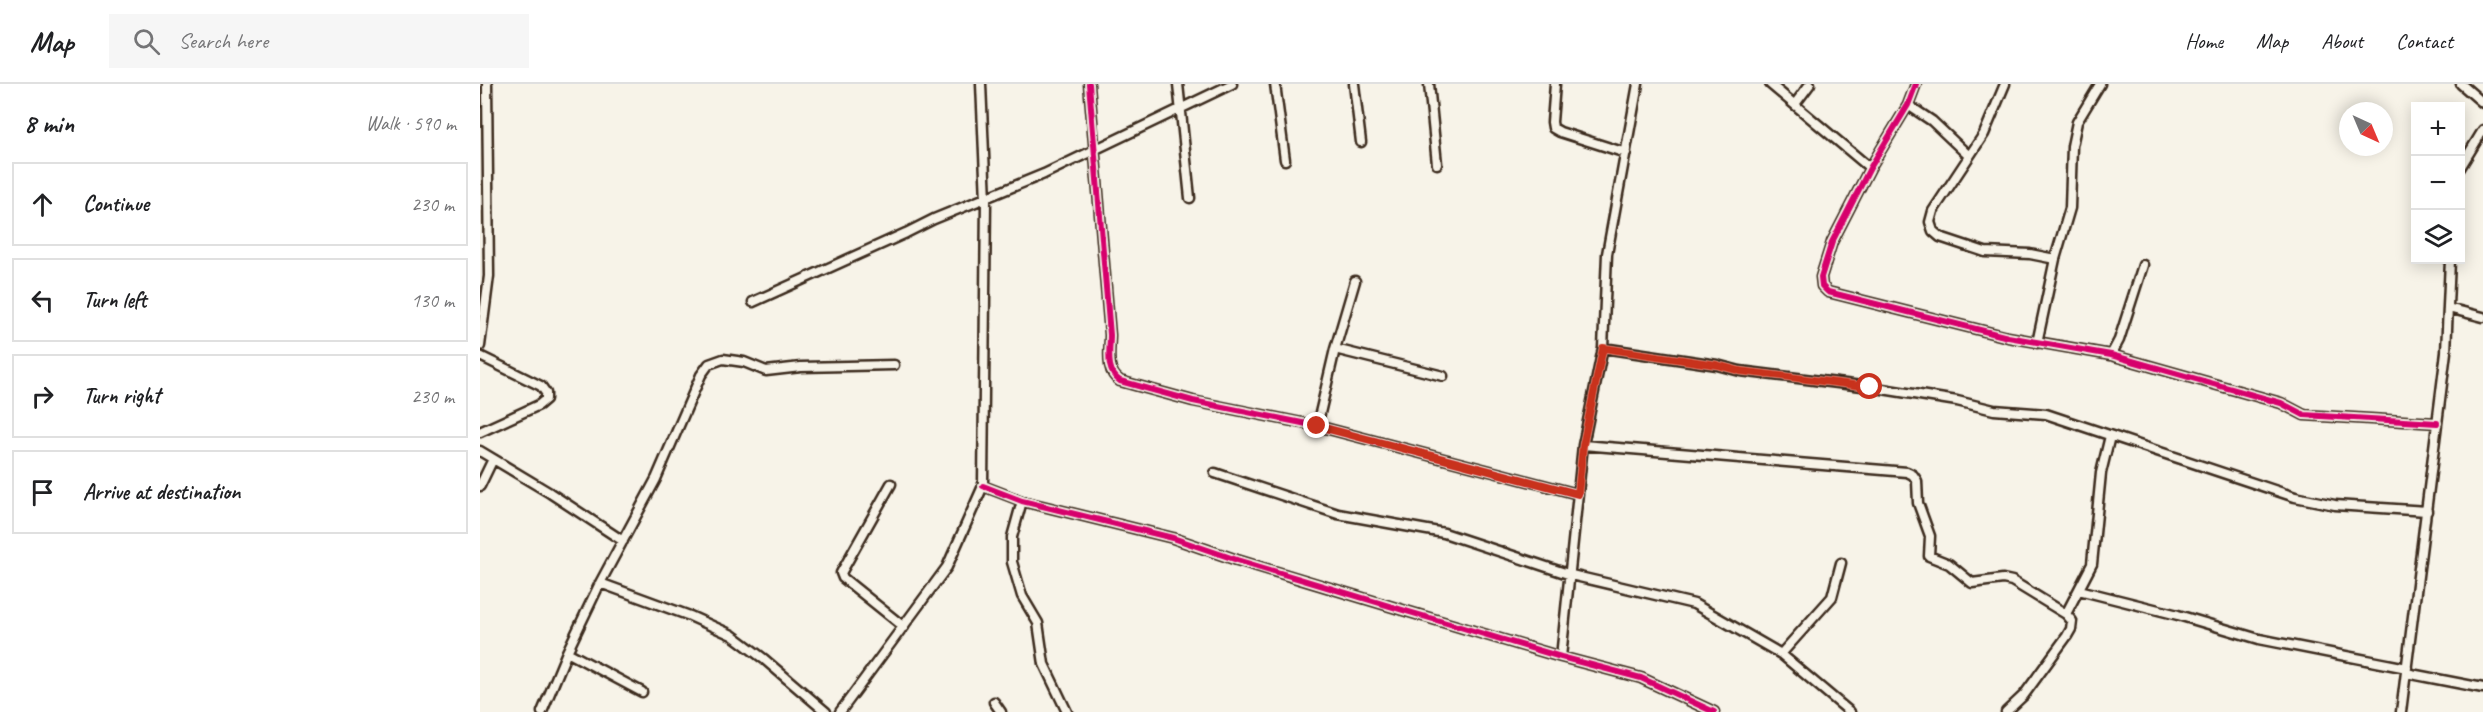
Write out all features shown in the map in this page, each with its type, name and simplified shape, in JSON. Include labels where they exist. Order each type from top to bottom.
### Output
[{"type":"street","points":[[480,346],[489,276],[487,84]]},
{"type":"street","points":[[840,712],[947,567],[983,486],[986,200],[981,84]]},
{"type":"street","points":[[1089,84],[1110,335],[1110,366],[1119,381],[1193,401],[1317,426],[1578,494]]},
{"type":"street","points":[[1178,84],[1190,198]]},
{"type":"street","points":[[753,302],[934,219],[986,200],[1232,84]]},
{"type":"street","points":[[1275,84],[1285,160]]},
{"type":"street","points":[[1354,84],[1361,142]]},
{"type":"street","points":[[1429,84],[1437,164]]},
{"type":"street","points":[[1555,84],[1553,128],[1626,153]]},
{"type":"street","points":[[1561,657],[1583,445],[1603,348],[1607,254],[1638,84]]},
{"type":"street","points":[[1770,84],[1870,168]]},
{"type":"street","points":[[1795,104],[1810,84]]},
{"type":"street","points":[[1916,84],[1908,105],[1870,168],[1832,242],[1821,277],[1822,286],[1828,292],[2037,343],[2111,355],[2281,403],[2304,415],[2437,423]]},
{"type":"street","points":[[2005,84],[1984,134],[1933,211],[1930,222],[1933,231],[1940,237],[1985,252],[2030,254],[2055,259]]},
{"type":"street","points":[[2037,343],[2055,259],[2070,208],[2072,146],[2077,122],[2100,84]]},
{"type":"street","points":[[2461,84],[2483,103]]},
{"type":"street","points":[[1908,105],[1932,121],[1969,156]]},
{"type":"street","points":[[2465,160],[2483,130]]},
{"type":"street","points":[[2401,712],[2446,352],[2450,264]]},
{"type":"street","points":[[2111,355],[2119,340],[2143,265]]},
{"type":"street","points":[[1317,426],[1335,349],[1355,281]]},
{"type":"street","points":[[2448,308],[2483,317]]},
{"type":"street","points":[[1603,348],[1717,365],[1740,371],[1870,387],[1994,410],[2046,414],[2295,497],[2335,505],[2427,511]]},
{"type":"street","points":[[1335,349],[1443,376]]},
{"type":"street","points":[[480,356],[541,386],[546,393],[546,399],[539,405],[480,432]]},
{"type":"street","points":[[542,712],[567,652],[600,583],[656,479],[701,375],[709,364],[723,359],[744,362],[766,371],[801,367],[894,365]]},
{"type":"street","points":[[2066,614],[2092,564],[2101,473],[2110,436]]},
{"type":"street","points":[[1583,445],[1907,472],[1917,481],[1918,503],[1930,536],[1929,556],[1949,564],[1972,583],[2003,579],[2012,581],[2066,614],[2072,621],[2071,629],[2024,695],[2006,712]]},
{"type":"street","points":[[480,451],[623,541]]},
{"type":"street","points":[[480,486],[494,459]]},
{"type":"street","points":[[1215,473],[1338,514],[1444,533],[1570,575],[1694,604],[1780,654],[1850,712]]},
{"type":"street","points":[[891,484],[841,573],[843,579],[904,627]]},
{"type":"street","points":[[983,486],[1022,501],[1173,538],[1237,560],[1561,657],[1641,678],[1714,712]]},
{"type":"street","points":[[1022,501],[1012,537],[1012,562],[1022,596],[1038,623],[1044,664],[1067,712]]},
{"type":"street","points":[[1780,654],[1832,597],[1841,563]]},
{"type":"street","points":[[600,583],[690,616],[732,635],[826,712]]},
{"type":"street","points":[[2079,590],[2178,615],[2259,639],[2483,688]]},
{"type":"street","points":[[567,652],[642,692]]},
{"type":"street","points":[[993,702],[1001,712]]},
{"type":"cycle path","points":[[1089,84],[1110,335],[1109,360],[1115,377],[1120,381],[1193,401],[1317,426],[1578,494]]},
{"type":"cycle path","points":[[1916,84],[1908,105],[1870,168],[1832,242],[1821,277],[1822,286],[1828,292],[2008,337],[2111,355],[2281,403],[2304,415],[2437,423]]},
{"type":"cycle path","points":[[983,486],[1022,501],[1173,538],[1237,560],[1406,611],[1641,678],[1714,712]]},
{"type":"route","points":[[1317,426],[1578,494],[1583,445],[1603,348],[1717,365],[1740,371],[1870,387]]}]
